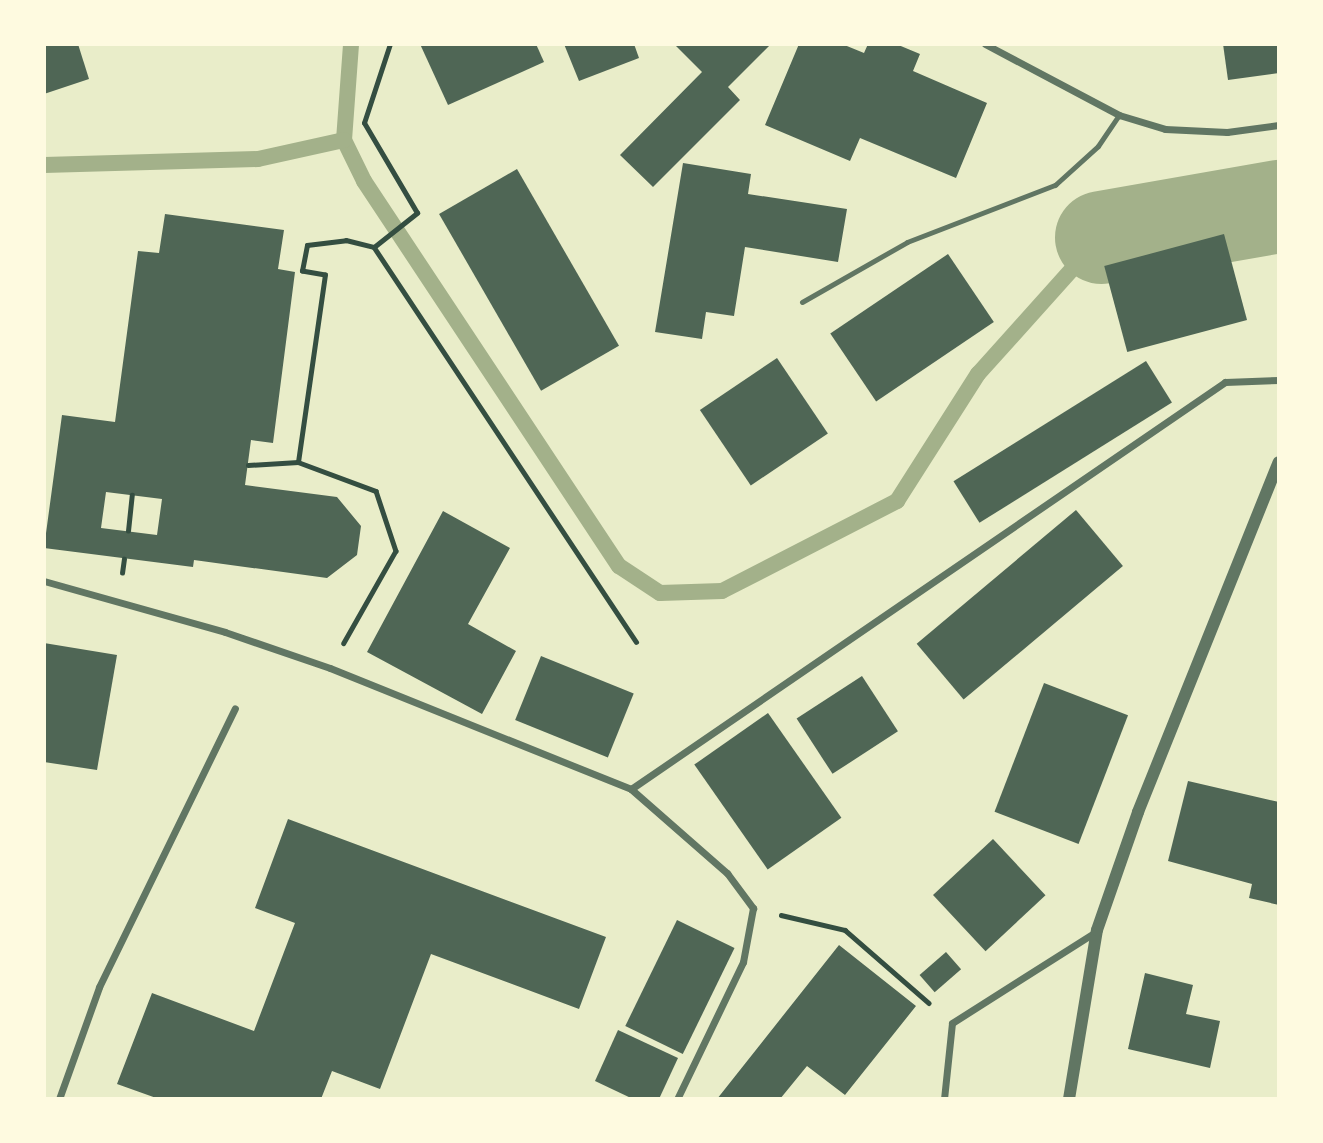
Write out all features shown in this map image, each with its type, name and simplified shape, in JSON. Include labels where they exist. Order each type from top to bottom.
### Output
[{"type":"street","points":[[985,44],[1002,48],[1119,115],[1165,129],[1227,132],[1279,125]]},
{"type":"street","points":[[631,789],[1224,382],[1279,380]]},
{"type":"street","points":[[1069,1099],[1097,930],[1138,812],[1279,462]]},
{"type":"street","points":[[44,581],[225,632],[330,668],[631,789],[727,873],[753,908],[743,962],[677,1099]]},
{"type":"street","points":[[59,1099],[99,987],[235,708]]},
{"type":"street","points":[[944,1099],[952,1023],[1097,930]]},
{"type":"lane","points":[[802,302],[907,242],[1055,185],[1098,146],[1119,115]]},
{"type":"path","points":[[374,247],[417,213],[364,123],[390,44]]},
{"type":"path","points":[[298,462],[325,275],[302,271],[307,245],[346,240],[374,247],[636,642]]},
{"type":"path","points":[[248,464],[298,462],[376,491],[396,551],[330,668]]},
{"type":"path","points":[[128,531],[132,495]]},
{"type":"path","points":[[753,908],[845,930],[952,1023]]},
{"type":"building","points":[[44,44],[78,44],[89,79],[44,94]]},
{"type":"building","points":[[420,44],[536,44],[544,62],[448,105]]},
{"type":"building","points":[[564,44],[634,44],[639,58],[579,81]]},
{"type":"building","points":[[674,44],[771,44],[728,87],[740,100],[653,187],[620,155],[702,72]]},
{"type":"building","points":[[799,44],[842,44],[864,53],[868,44],[896,44],[920,54],[913,71],[987,103],[956,178],[860,138],[850,161],[765,125]]},
{"type":"building","points":[[1223,44],[1279,44],[1279,73],[1228,80]]},
{"type":"building","points":[[683,163],[751,174],[748,194],[847,209],[838,262],[745,247],[734,316],[706,312],[702,339],[655,332]]},
{"type":"building","points":[[517,169],[619,346],[541,391],[439,214]]},
{"type":"building","points":[[165,214],[284,230],[278,269],[295,272],[273,443],[251,440],[245,485],[337,497],[361,526],[357,555],[327,578],[194,560],[193,567],[44,548],[62,415],[115,422],[138,251],[159,253]],"holes":[[[106,492],[162,499],[157,535],[101,528]]]},
{"type":"building","points":[[1224,234],[1247,320],[1127,352],[1104,266]]},
{"type":"building","points":[[948,254],[994,322],[876,401],[830,333]]},
{"type":"building","points":[[777,358],[828,433],[751,485],[700,410]]},
{"type":"building","points":[[1146,361],[1172,403],[979,523],[953,481]]},
{"type":"building","points":[[1076,510],[1123,566],[964,700],[917,644]]},
{"type":"building","points":[[443,511],[510,548],[468,624],[516,651],[482,714],[367,652]]},
{"type":"building","points":[[44,643],[117,655],[97,770],[44,762]]},
{"type":"building","points":[[541,656],[634,693],[608,757],[515,720]]},
{"type":"building","points":[[862,676],[898,731],[833,774],[797,718]]},
{"type":"building","points":[[1044,683],[1128,715],[1079,844],[995,812]]},
{"type":"building","points":[[768,713],[841,818],[768,869],[694,765]]},
{"type":"building","points":[[1188,781],[1279,802],[1279,905],[1249,898],[1252,884],[1168,861]]},
{"type":"building","points":[[288,819],[606,937],[579,1009],[431,954],[380,1089],[332,1071],[321,1099],[159,1099],[117,1084],[152,993],[254,1031],[295,923],[255,908]]},
{"type":"building","points":[[993,839],[1046,895],[986,951],[933,895]]},
{"type":"building","points":[[677,920],[735,948],[683,1054],[625,1026]]},
{"type":"building","points":[[839,945],[916,1006],[845,1095],[807,1066],[780,1099],[717,1099]]},
{"type":"building","points":[[946,952],[961,969],[935,992],[920,975]]},
{"type":"building","points":[[1145,973],[1193,985],[1186,1014],[1220,1021],[1210,1068],[1128,1049]]},
{"type":"building","points":[[618,1030],[678,1058],[659,1099],[633,1099],[595,1081]]},
{"type":"waterway","points":[[344,140],[351,44]]},
{"type":"waterway","points":[[344,140],[364,181],[619,566],[660,593],[722,591],[897,501],[978,374],[1101,237]]},
{"type":"waterway","points":[[44,165],[258,159],[344,140]]},
{"type":"waterway","points":[[1101,237],[1279,206]]}]
